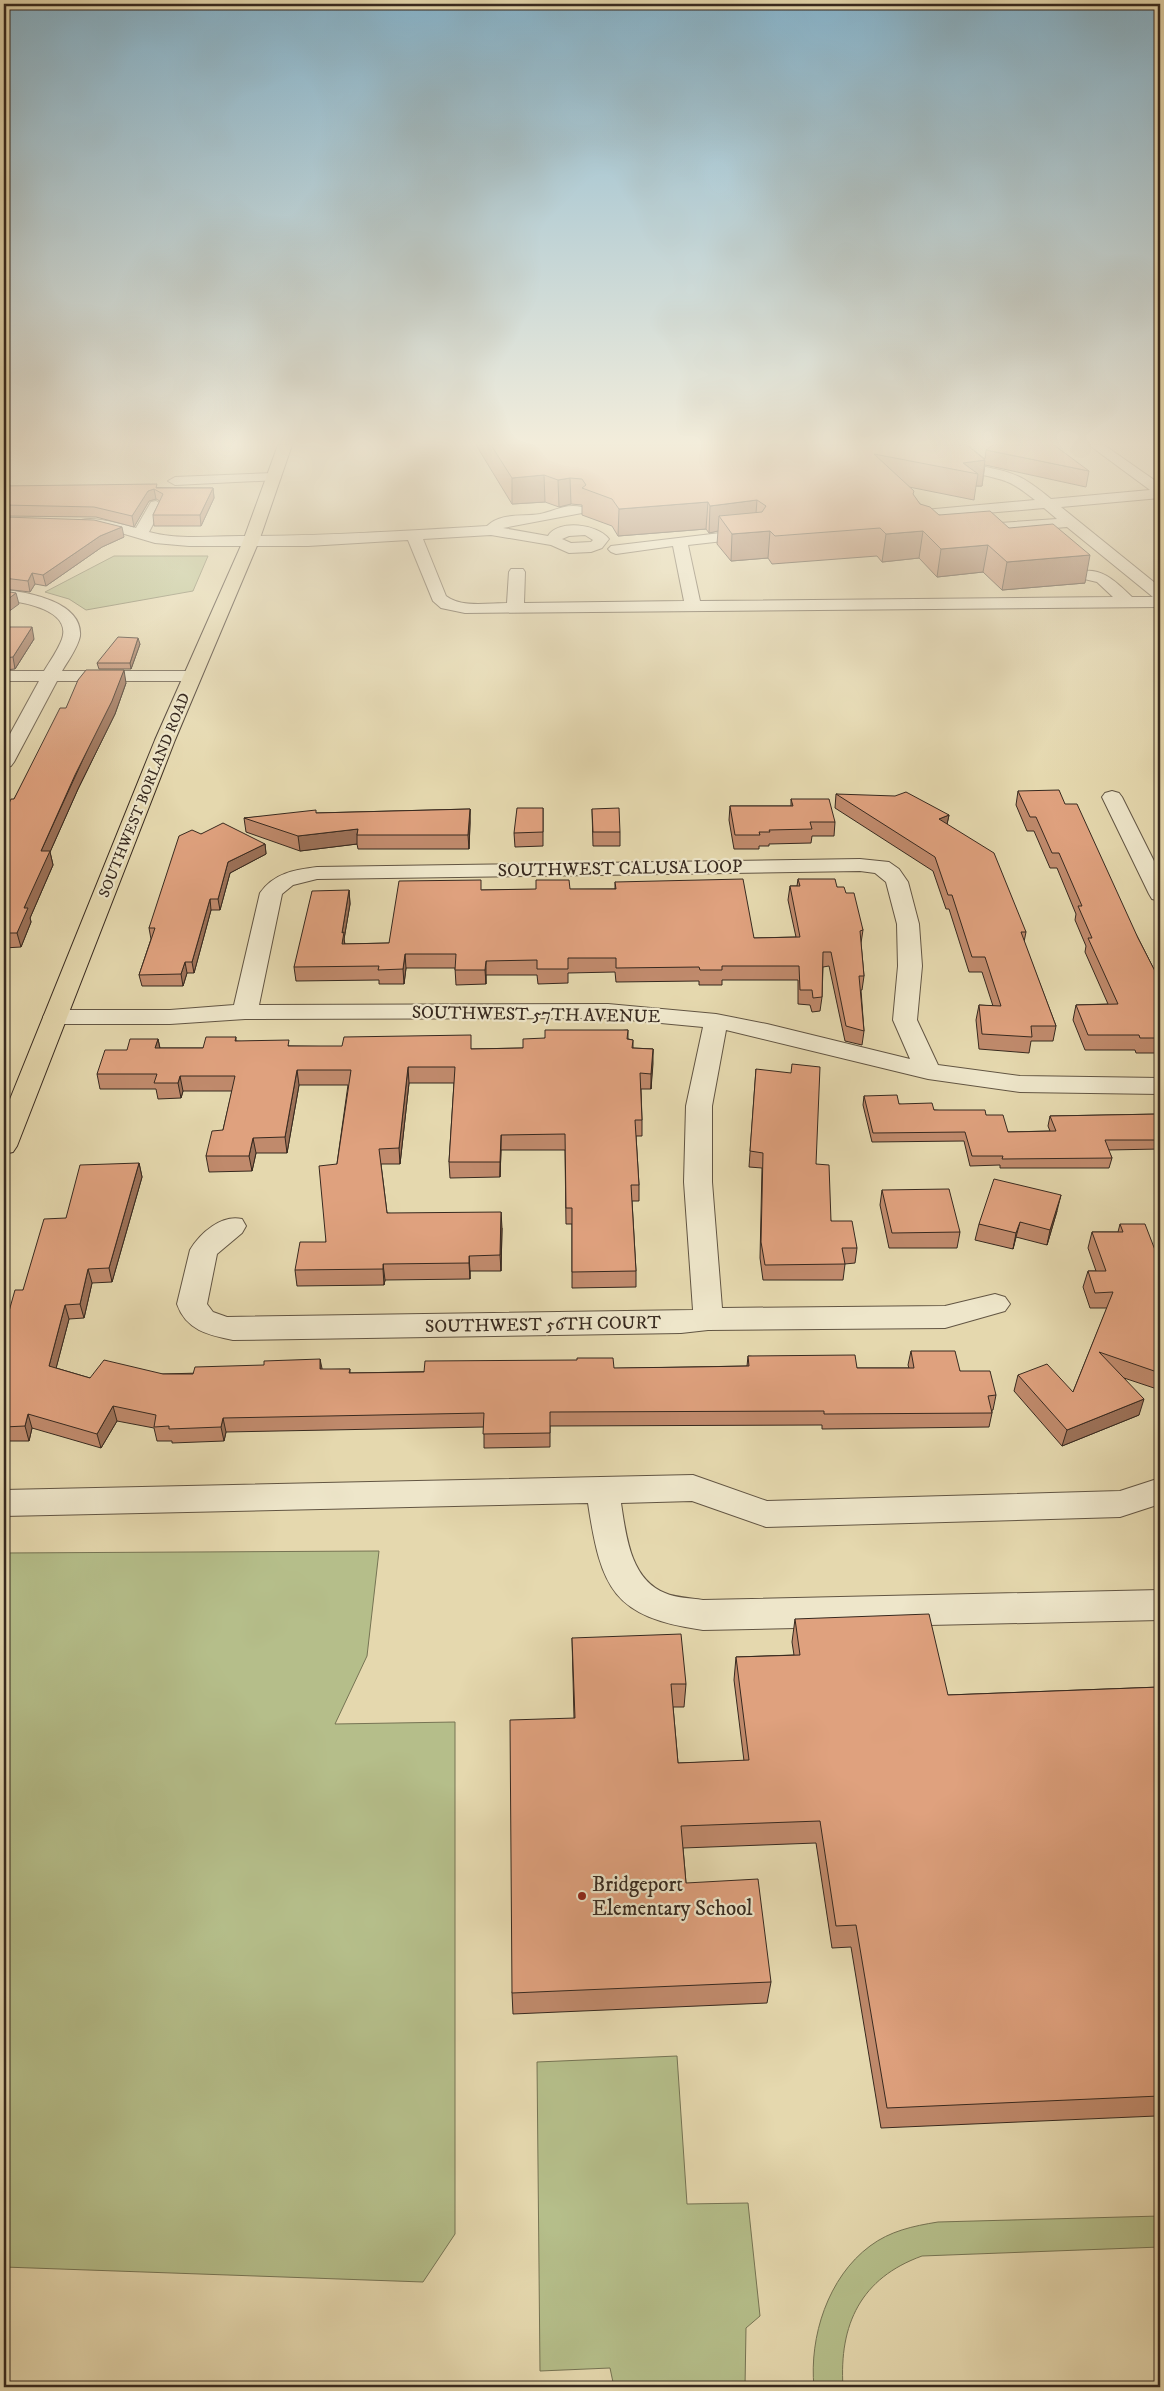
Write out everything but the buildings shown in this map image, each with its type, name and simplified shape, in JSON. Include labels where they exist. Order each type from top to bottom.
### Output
[{"type":"main road","name":"SOUTHWEST BORLAND ROAD","points":[[4,1146],[192,676],[244,557]]},
{"type":"street","points":[[423,557],[442,602],[465,608],[1160,602]]},
{"type":"street","points":[[683,557],[693,607]]},
{"type":"street","points":[[1113,557],[1160,595]]},
{"type":"street","points":[[515,608],[517,572]]},
{"type":"street","points":[[1086,575],[1103,579],[1129,603]]},
{"type":"street","points":[[4,595],[39,602],[53,608],[70,622],[72,630],[71,638],[4,762]]},
{"type":"street","points":[[4,676],[192,676]]},
{"type":"street","points":[[1112,797],[1160,894]]},
{"type":"street","name":"SOUTHWEST CALUSA LOOP","points":[[245,1012],[272,892],[276,886],[293,877],[317,873],[860,865],[881,867],[897,882],[908,924],[910,966],[905,1020],[928,1071]]},
{"type":"street","name":"SOUTHWEST 57TH AVENUE","points":[[55,1017],[170,1018],[245,1012],[608,1011],[716,1021],[767,1031],[928,1071],[1020,1084],[1160,1086]]},
{"type":"street","points":[[708,1319],[698,1182],[699,1116],[709,1045],[716,1021]]},
{"type":"street","name":"SOUTHWEST 56TH COURT","points":[[232,1226],[204,1250],[192,1304],[197,1315],[215,1326],[233,1329],[671,1322],[708,1319],[945,1317],[995,1304]]},
{"type":"street","points":[[4,1503],[693,1488],[766,1514],[1120,1504],[1160,1491]]},
{"type":"street","points":[[602,1491],[620,1572],[643,1598],[671,1610],[703,1615],[1160,1605]]},
{"type":"green space","points":[[113,557],[208,557],[193,591],[86,610],[69,599],[45,592]]},
{"type":"green space","points":[[379,1551],[367,1656],[335,1724],[455,1722],[455,2234],[423,2282],[4,2267],[4,1553]]},
{"type":"green space","points":[[677,2056],[687,2204],[748,2203],[760,2316],[746,2328],[745,2387],[614,2387],[610,2368],[540,2371],[537,2062]]},
{"type":"green space","points":[[1160,2216],[1160,2247],[922,2256],[901,2265],[883,2277],[858,2306],[850,2324],[845,2343],[843,2387],[814,2387],[815,2348],[824,2309],[843,2274],[855,2259],[870,2246],[886,2236],[911,2227],[938,2222]]},
{"type":"place","name":"Bridgeport Elementary School","points":[[582,1896]]}]
